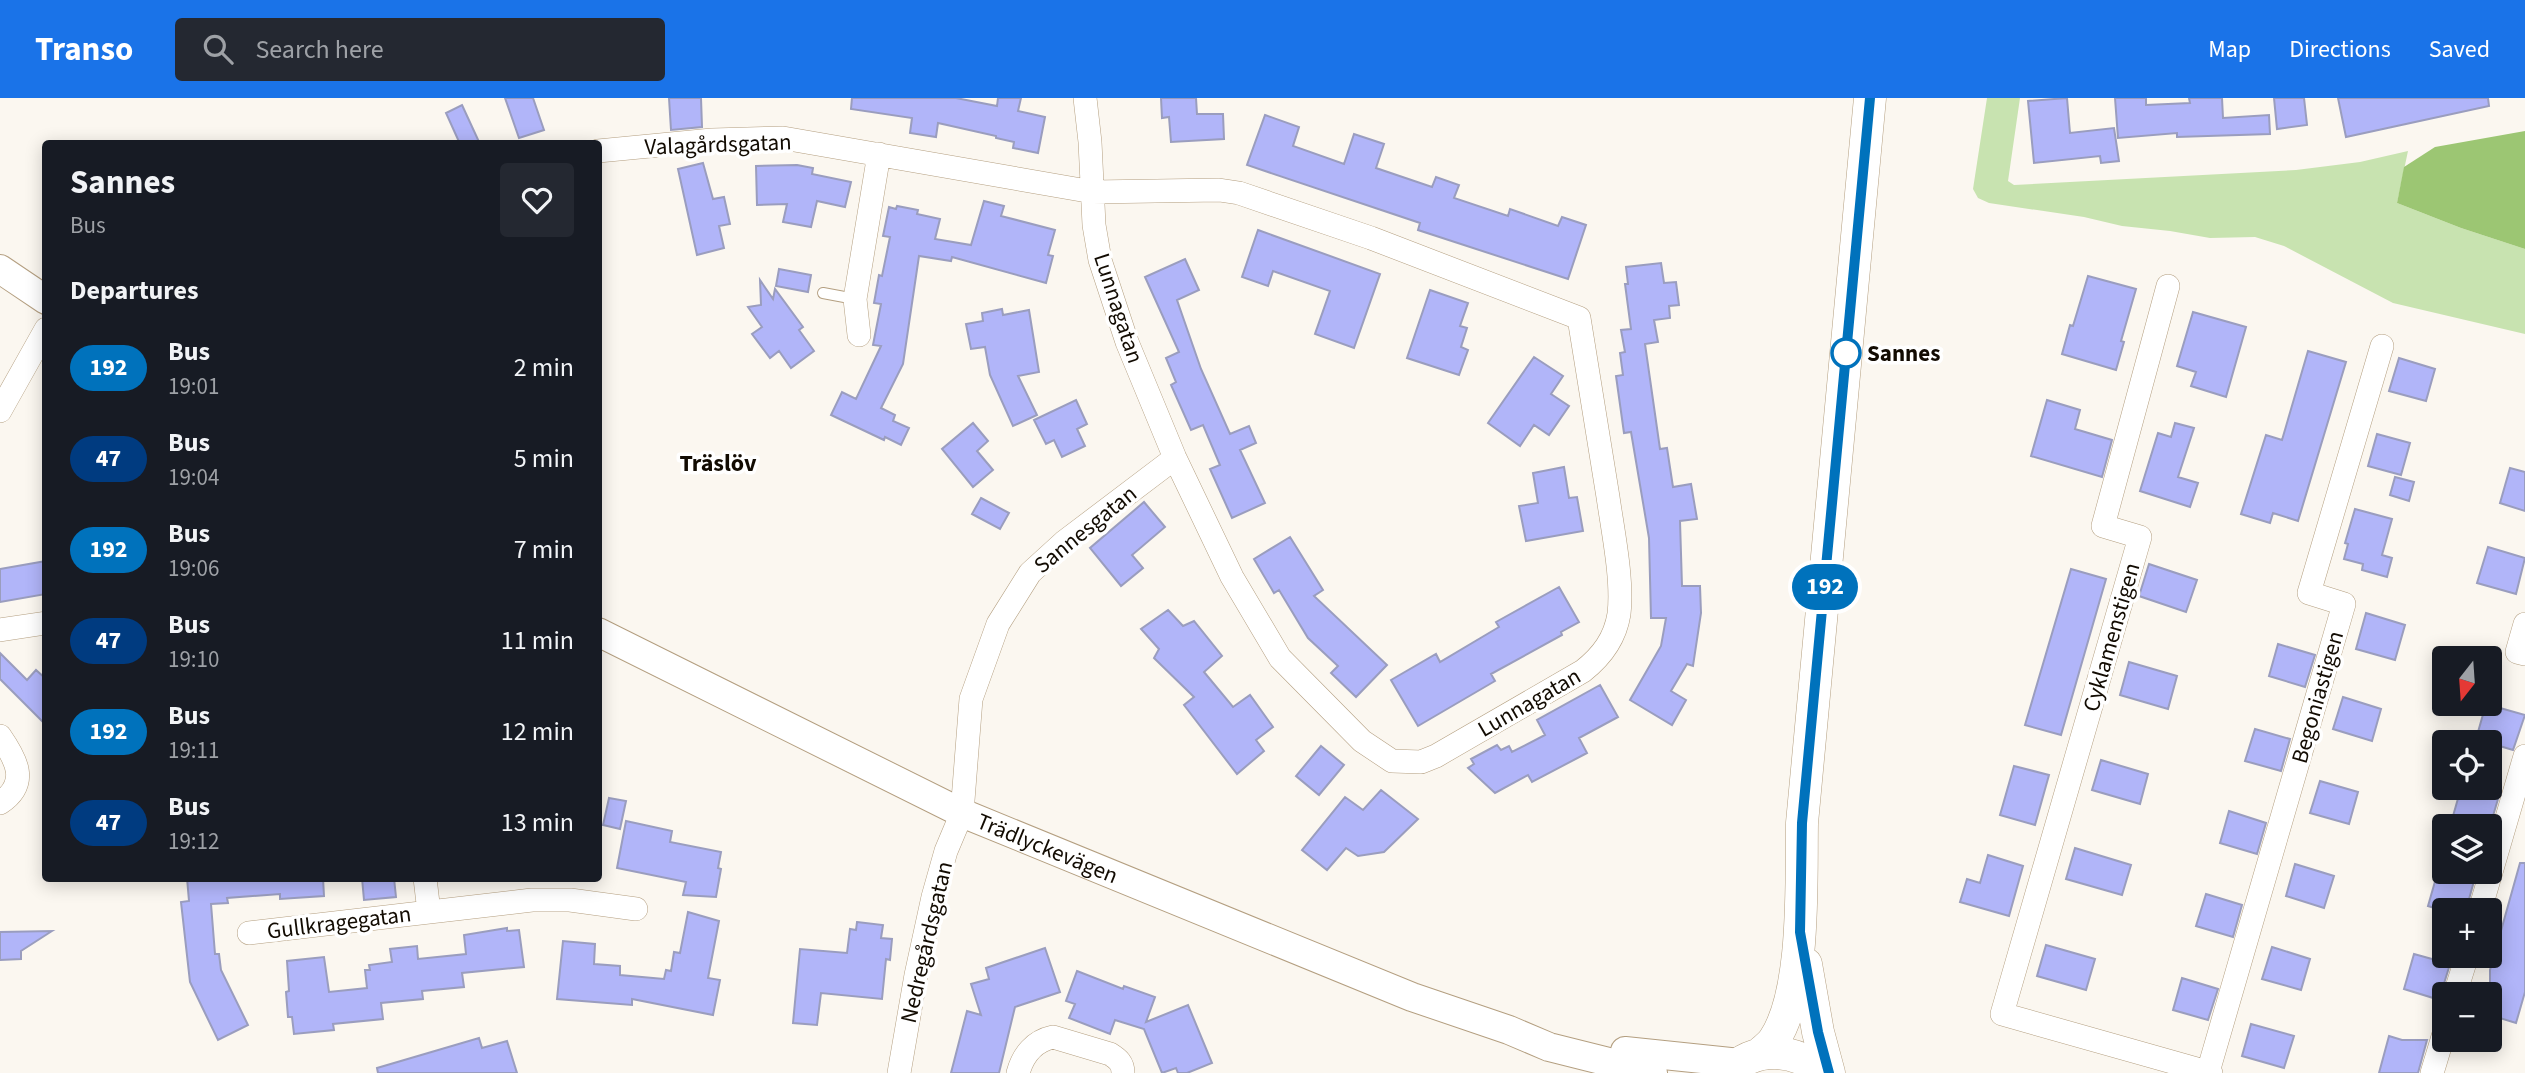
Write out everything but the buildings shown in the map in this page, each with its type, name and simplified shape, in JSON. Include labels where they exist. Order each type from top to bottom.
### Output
[{"type":"main road","points":[[1742,1063],[1772,1043],[1787,1012],[1800,932],[1802,823],[1870,98]]},
{"type":"main road","points":[[1800,932],[1818,1032],[1829,1073]]},
{"type":"main road","name":"Trädlyckevägen","points":[[1742,1063],[1788,1053],[1802,1058],[1823,1073]]},
{"type":"street","name":"Lunnagatan","points":[[1085,98],[1094,225],[1100,260],[1127,342],[1175,458],[1232,577],[1280,658],[1362,741],[1392,761],[1421,762],[1436,756],[1583,671],[1599,658],[1610,643],[1619,615],[1615,540],[1579,318],[1371,238],[1239,193],[1219,190],[1093,192]]},
{"type":"street","name":"Valagårdsgatan","points":[[602,151],[783,138],[1093,192]]},
{"type":"street","points":[[859,335],[855,299],[878,154]]},
{"type":"street","points":[[0,269],[42,297]]},
{"type":"street","name":"Cyklamenstigen","points":[[2168,286],[2103,526],[2140,537],[2002,1014],[2210,1073]]},
{"type":"street","points":[[0,411],[42,336]]},
{"type":"street","name":"Begoniastigen","points":[[2210,1073],[2344,604],[2309,593],[2382,346]]},
{"type":"street","name":"Sannesgatan","points":[[962,813],[971,699],[998,624],[1030,573],[1064,542],[1175,458]]},
{"type":"street","points":[[0,630],[42,624]]},
{"type":"street","points":[[2525,624],[2517,652],[2525,654]]},
{"type":"street","name":"Trädlyckevägen","points":[[602,634],[962,813],[1388,988],[1509,1030],[1549,1047],[1653,1073]]},
{"type":"street","points":[[0,736],[15,757],[18,768],[13,790],[0,803]]},
{"type":"street","points":[[2484,898],[2525,756]]},
{"type":"street","name":"Nedregårdsgatan","points":[[899,1073],[933,897],[946,851],[962,813]]},
{"type":"street","name":"Gullkragegatan","points":[[425,882],[429,912]]},
{"type":"street","name":"Gullkragegatan","points":[[249,933],[532,900],[569,900],[636,909]]},
{"type":"street","name":"Trädlyckevägen","points":[[1509,1030],[1600,1048],[1742,1063]]},
{"type":"street","points":[[1018,1073],[1026,1054],[1034,1045],[1053,1037],[1110,1054],[1123,1066],[1123,1073]]},
{"type":"street","points":[[2432,1073],[2438,1052]]},
{"type":"lane","points":[[823,293],[855,299]]},
{"type":"green space","points":[[1987,98],[2020,98],[2008,181],[2014,185],[2296,170],[2360,162],[2408,151],[2397,203],[2525,249],[2525,334],[2393,303],[2284,246],[2255,237],[2210,238],[1989,203],[1978,198],[1973,189]]},
{"type":"green space","points":[[2525,131],[2525,249],[2397,203],[2404,167],[2435,147]]},
{"type":"bus line","name":"192","points":[[1829,1073],[1818,1032],[1800,932],[1802,823],[1870,98]]},
{"type":"place","name":"Sannes","points":[[1846,353]]},
{"type":"district","name":"Träslöv","points":[[718,463]]}]
